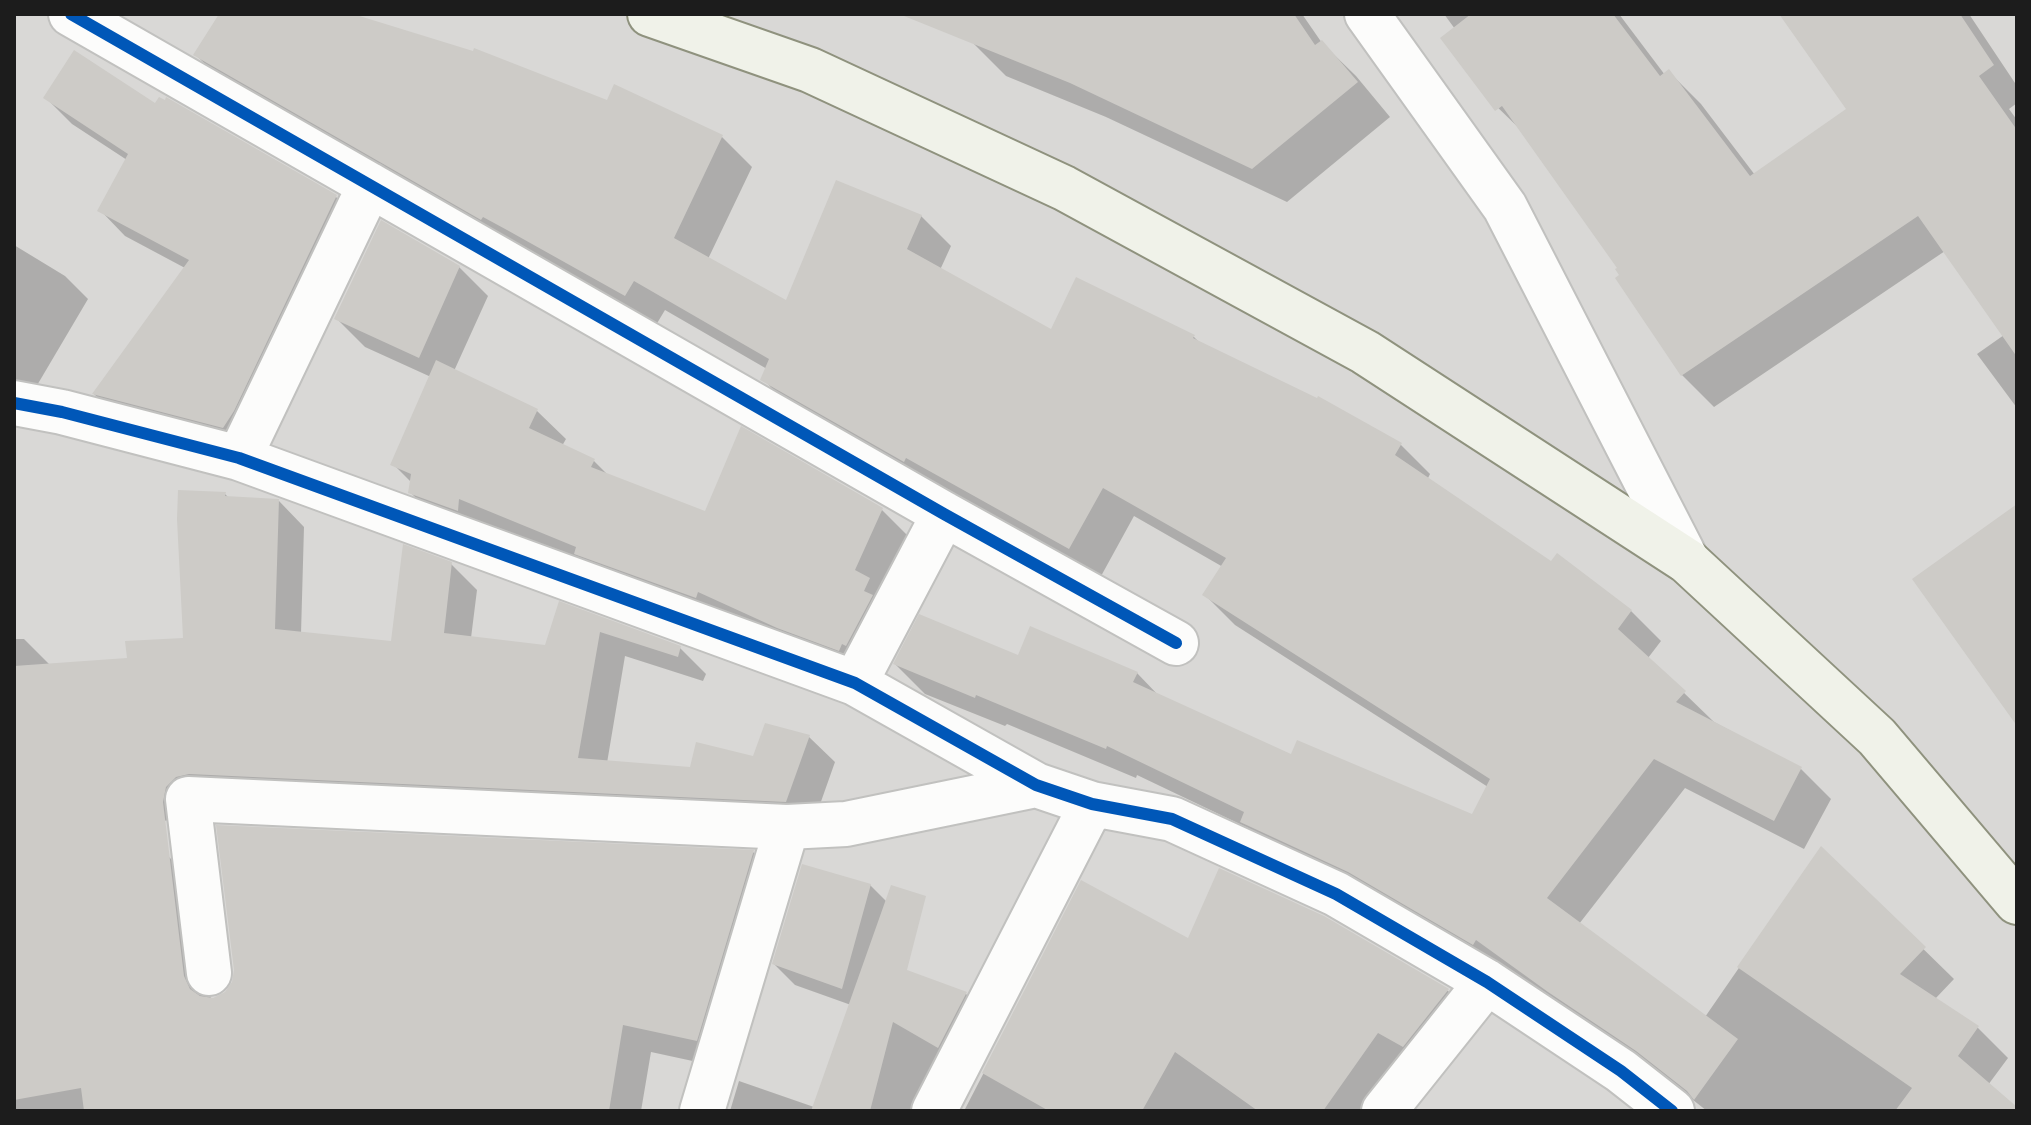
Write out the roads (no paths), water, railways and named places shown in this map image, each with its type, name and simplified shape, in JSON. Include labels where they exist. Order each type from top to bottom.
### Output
[{"type":"main road","points":[[650,14],[810,70],[1064,188],[1365,352],[1687,561],[1877,737],[2017,902]]},
{"type":"street","points":[[71,14],[944,514],[1176,643]]},
{"type":"street","points":[[1367,14],[1505,207],[1687,561]]},
{"type":"street","points":[[239,458],[370,185]]},
{"type":"street","points":[[14,403],[62,412],[239,458],[855,683],[1036,785],[1092,804],[1172,819],[1336,894],[1487,982],[1621,1071],[1672,1111]]},
{"type":"street","points":[[855,683],[944,514]]},
{"type":"street","points":[[209,973],[188,799],[787,827],[846,824],[1036,785]]},
{"type":"street","points":[[934,1111],[1092,804]]},
{"type":"street","points":[[702,1111],[787,827]]},
{"type":"street","points":[[1384,1111],[1487,982]]}]
